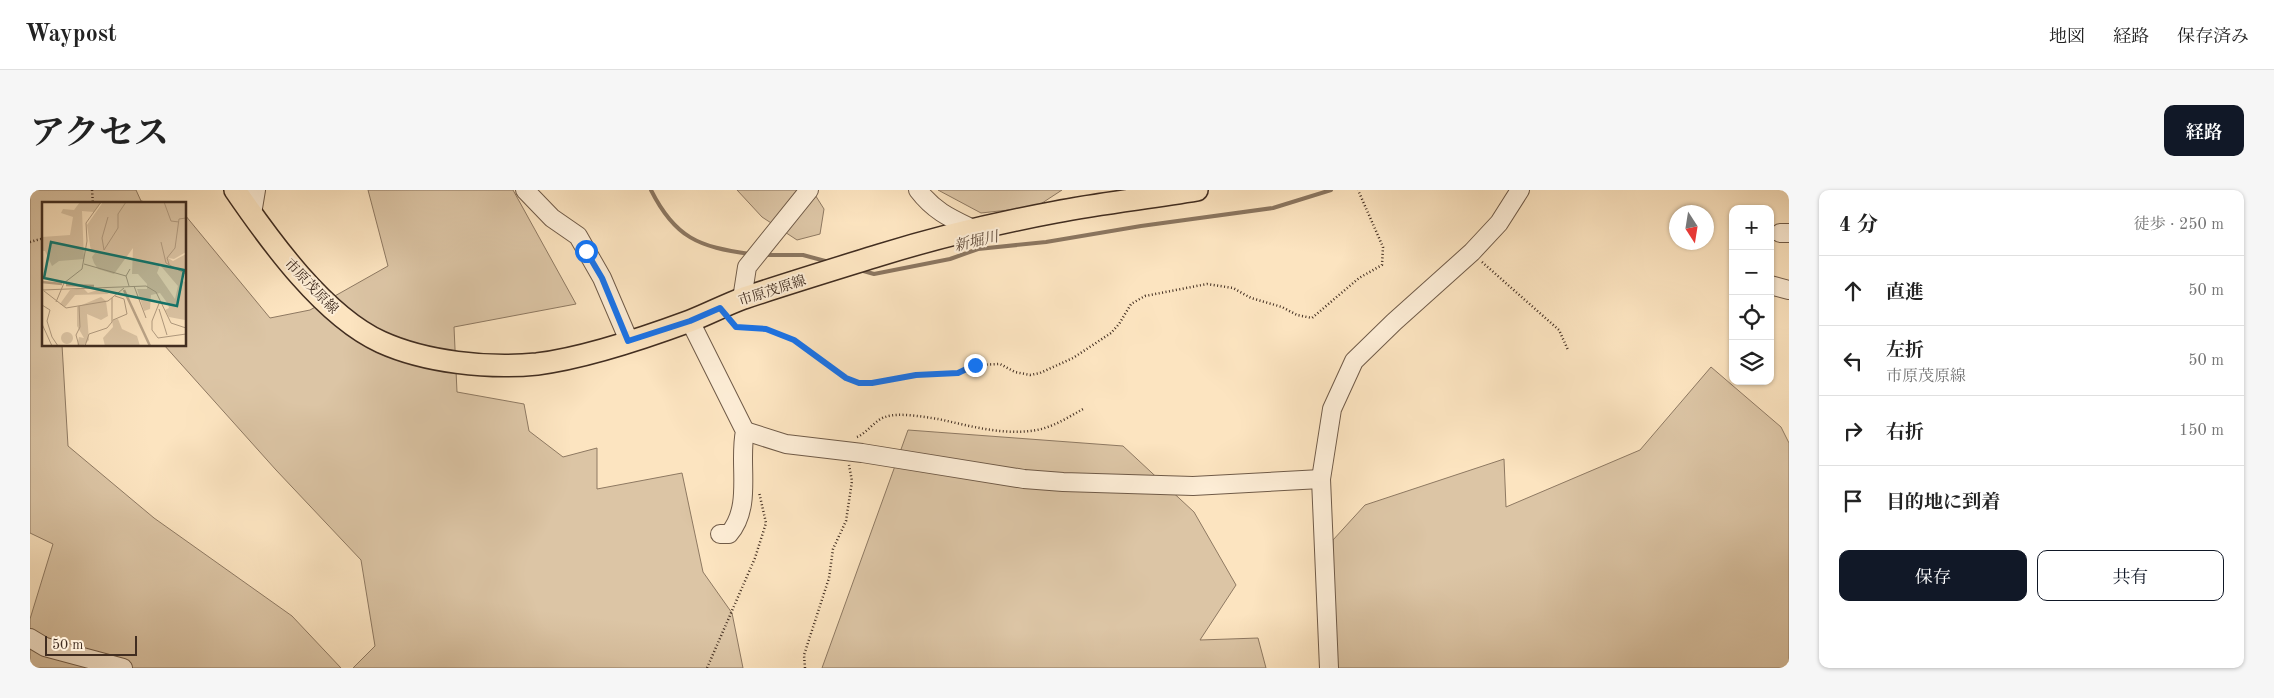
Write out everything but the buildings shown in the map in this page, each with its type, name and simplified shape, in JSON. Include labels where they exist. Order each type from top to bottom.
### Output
[{"type":"main road","name":"市原茂原線","points":[[235,190],[280,252],[332,309],[380,341],[413,354],[440,361],[535,364],[565,359],[628,341],[690,321],[742,299],[883,254],[973,229],[1057,212],[1197,190]]},
{"type":"street","points":[[252,214],[256,190]]},
{"type":"street","points":[[525,190],[552,218],[578,236],[602,278],[628,341]]},
{"type":"street","points":[[742,299],[747,267],[809,190]]},
{"type":"street","points":[[918,190],[929,205],[973,229]]},
{"type":"street","points":[[1329,668],[1321,478],[1332,409],[1354,361],[1394,322],[1472,252],[1499,223],[1520,190]]},
{"type":"street","points":[[1774,286],[1789,290]]},
{"type":"street","points":[[690,321],[745,431],[741,447],[743,488],[737,525],[730,534],[720,534]]},
{"type":"street","points":[[745,431],[786,444],[851,445],[975,472],[1063,482],[1193,486],[1321,478]]},
{"type":"street","points":[[30,638],[45,647],[124,668]]},
{"type":"path","points":[[720,308],[736,327],[766,329],[794,340],[846,378],[859,383],[872,383],[916,375],[958,373],[975,365],[1000,364],[1015,372],[1030,375],[1040,373],[1073,358],[1110,333],[1119,324],[1131,304],[1145,296],[1207,284],[1233,288],[1251,298],[1282,307],[1297,315],[1312,318],[1334,297],[1359,278],[1382,265],[1383,247],[1358,190]]},
{"type":"path","points":[[1472,252],[1559,330],[1568,350]]},
{"type":"path","points":[[805,668],[804,655],[829,578],[834,549],[846,521],[850,502],[852,481],[851,445],[884,417],[918,415],[984,430],[1026,431],[1039,430],[1062,421],[1083,409]]},
{"type":"path","points":[[707,668],[755,558],[766,523],[758,486]]},
{"type":"shaded area","points":[[30,190],[136,190],[141,201],[146,202],[42,202],[42,346],[62,346],[68,446],[154,518],[292,616],[341,668],[30,668],[30,619],[53,544],[30,533]]},
{"type":"shaded area","points":[[368,190],[513,190],[576,304],[454,327],[457,392],[524,404],[529,431],[563,457],[597,448],[597,489],[682,473],[703,572],[732,613],[743,668],[353,668],[375,646],[361,560],[276,470],[165,346],[186,346],[186,216],[270,318],[310,310],[388,266]]},
{"type":"shaded area","points":[[737,190],[812,190],[824,209],[820,234],[797,240],[762,217]]},
{"type":"shaded area","points":[[938,190],[1062,190],[1036,207],[981,213]]},
{"type":"shaded area","points":[[1711,367],[1729,382],[1729,385],[1732,385],[1781,427],[1789,443],[1789,668],[1335,668],[1332,658],[1333,540],[1365,505],[1504,459],[1506,507],[1640,450]]},
{"type":"shaded area","points":[[908,430],[1123,446],[1194,512],[1236,585],[1200,640],[1258,638],[1266,668],[822,668]]},
{"type":"waterway","name":"新堀川","points":[[651,190],[669,219],[690,237],[716,248],[750,254]]},
{"type":"waterway","name":"新堀川","points":[[860,270],[874,274],[950,259],[978,249],[1046,242],[1141,226],[1273,208],[1331,190]]},
{"type":"waterway","name":"新堀川","points":[[764,255],[803,255],[829,262]]},
{"type":"route","points":[[586,251],[602,278],[628,341],[690,321],[720,308],[736,327],[766,329],[794,340],[846,378],[859,383],[872,383],[916,375],[958,373],[975,365]]}]
